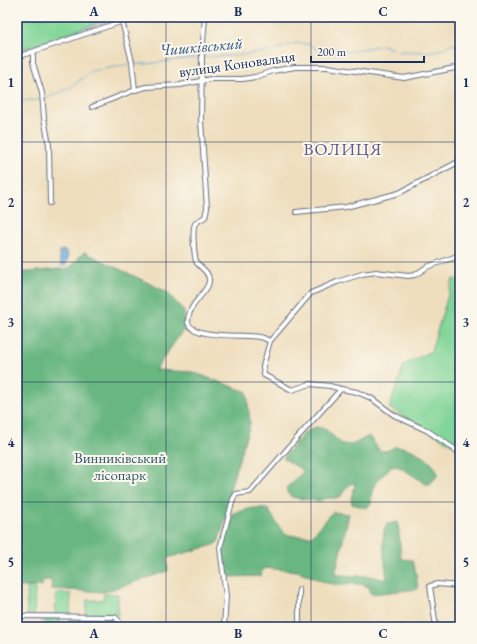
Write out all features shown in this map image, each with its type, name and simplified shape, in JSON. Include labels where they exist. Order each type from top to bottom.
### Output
[{"type":"street","points":[[17,57],[135,17]]},
{"type":"street","points":[[205,17],[201,121],[207,208],[205,217],[194,225],[195,257],[197,263],[207,273],[210,280],[208,286],[189,312],[188,323],[191,328],[206,333],[260,337],[270,341]]},
{"type":"street","points":[[122,21],[132,62],[135,90]]},
{"type":"street","points":[[33,52],[33,63],[42,93],[44,118],[49,146],[50,203]]},
{"type":"street","name":"вулиця Коновальця","points":[[92,107],[146,87],[180,85],[211,79],[249,78],[273,71],[295,67],[327,67],[404,78],[460,67]]},
{"type":"street","points":[[296,212],[346,207],[399,193],[460,161]]},
{"type":"street","points":[[460,255],[427,267],[415,275],[408,276],[376,272],[362,274],[316,290],[306,297],[270,341],[263,366],[264,375],[292,390],[310,384],[330,386],[341,390],[357,392],[371,398],[394,415],[428,431],[460,452]]},
{"type":"street","points":[[224,627],[226,596],[220,548],[233,499],[236,494],[250,492],[341,390]]},
{"type":"street","points":[[436,627],[430,586],[437,584],[460,586]]},
{"type":"street","points":[[299,590],[300,627]]},
{"type":"street","points":[[17,616],[115,617],[119,621],[119,627]]},
{"type":"green space","points":[[30,17],[114,17],[17,51],[17,22]]},
{"type":"green space","name":"Винниківський лісопарк","points":[[84,252],[167,292],[184,311],[184,329],[155,370],[192,372],[247,392],[250,424],[230,488],[233,496],[218,542],[214,545],[167,558],[168,571],[104,592],[52,589],[51,580],[43,580],[41,586],[17,587],[17,273],[70,268]]},
{"type":"green space","points":[[453,279],[460,281],[460,449],[389,408],[404,365],[431,351]]},
{"type":"green space","points":[[316,427],[325,429],[342,444],[352,445],[369,436],[380,451],[388,450],[394,447],[407,448],[421,455],[433,465],[438,475],[430,484],[426,484],[400,467],[395,466],[390,468],[376,482],[372,490],[371,503],[367,508],[352,504],[351,498],[355,486],[353,482],[345,489],[341,496],[335,498],[326,498],[318,501],[292,497],[288,494],[286,488],[304,471],[283,458],[305,432]]},
{"type":"green space","points":[[253,508],[267,508],[284,534],[295,536],[312,536],[333,512],[349,514],[335,575],[370,576],[387,580],[383,536],[387,524],[398,522],[401,559],[412,560],[416,573],[418,589],[371,594],[369,587],[361,584],[341,585],[327,583],[298,571],[264,568],[260,576],[227,577],[223,541],[234,513]]},
{"type":"green space","points":[[27,587],[35,587],[34,615],[27,614]]},
{"type":"green space","points":[[56,593],[71,594],[70,615],[55,615]]},
{"type":"green space","points":[[104,594],[118,594],[118,615],[86,615],[87,600],[103,600]]},
{"type":"green space","points":[[45,618],[60,618],[60,627],[45,627]]},
{"type":"green space","points":[[69,619],[85,619],[85,627],[69,627]]},
{"type":"green space","points":[[103,619],[114,619],[117,622],[116,627],[103,627]]},
{"type":"water","points":[[63,250],[67,252],[68,257],[66,265],[63,266],[61,265],[59,255],[60,251]]},
{"type":"waterway","points":[[17,52],[115,18]]},
{"type":"waterway","name":"Чишківський","points":[[274,50],[297,43],[309,44],[320,52],[336,53],[382,45],[392,49]]},
{"type":"waterway","name":"Чишківський","points":[[397,51],[427,52],[442,49],[450,44],[460,46]]},
{"type":"waterway","name":"Чишківський","points":[[203,57],[243,55],[270,51]]},
{"type":"waterway","name":"Чишківський","points":[[135,64],[200,57]]},
{"type":"waterway","name":"Чишківський","points":[[45,99],[70,88],[92,71],[131,64]]},
{"type":"waterway","name":"Чишківський","points":[[17,101],[40,100]]},
{"type":"waterway","points":[[65,288],[71,276],[68,267]]},
{"type":"district","name":"ВОЛИЦЯ","points":[[343,149]]}]
